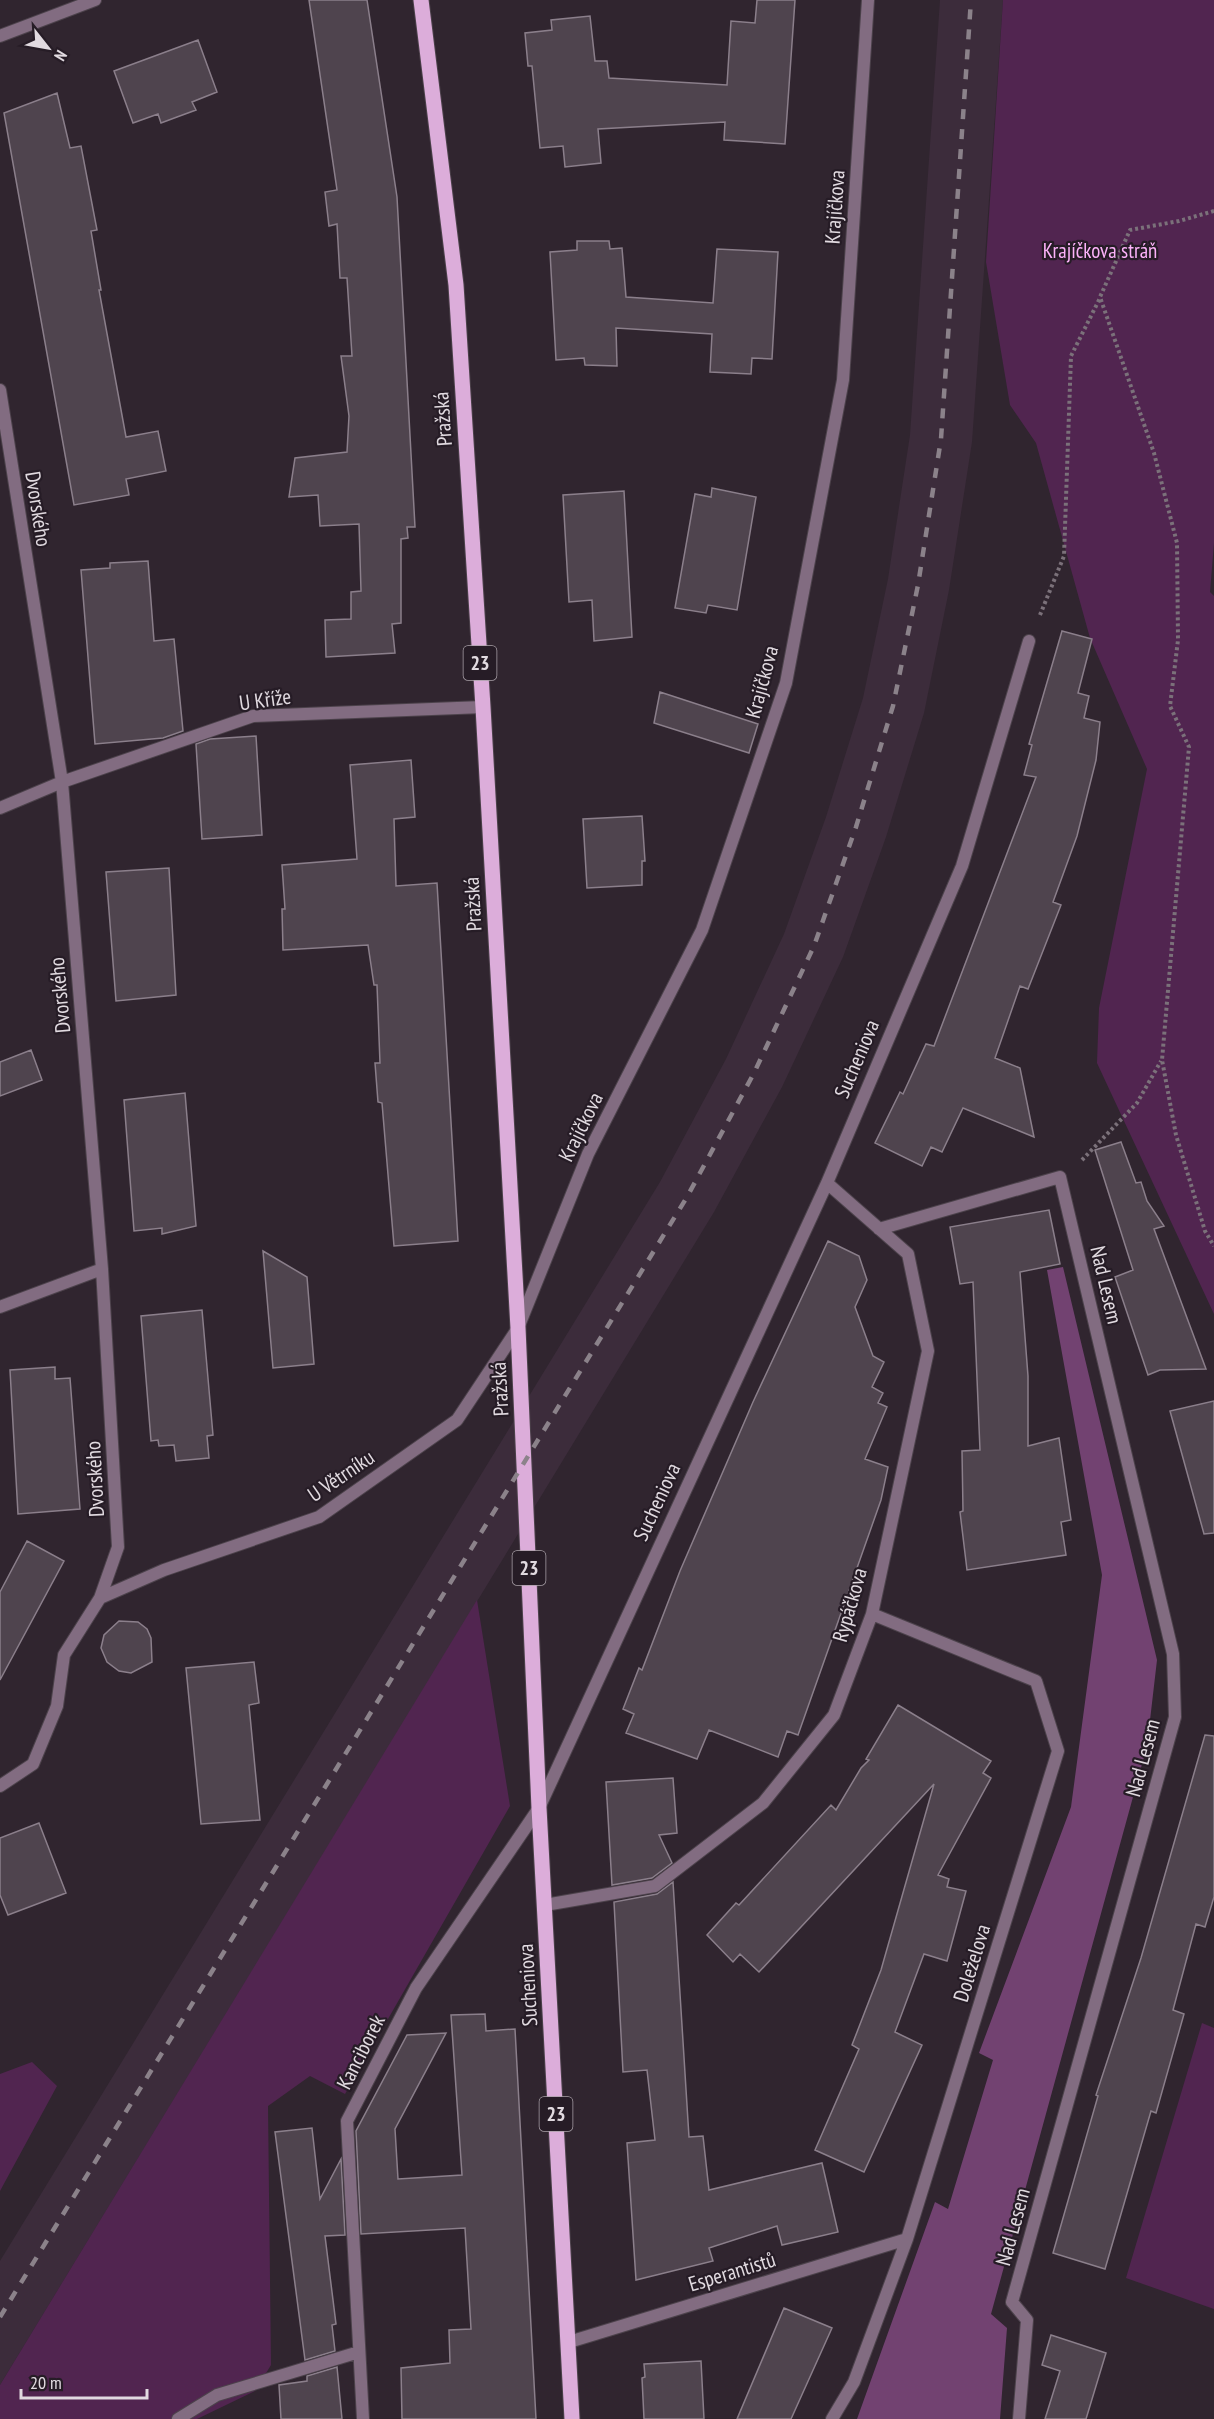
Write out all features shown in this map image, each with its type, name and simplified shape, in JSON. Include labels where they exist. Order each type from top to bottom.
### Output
[{"type":"main road","name":"Pražská","points":[[421,0],[456,285],[483,707],[518,1328],[539,1808]]},
{"type":"main road","name":"Sucheniova","points":[[539,1808],[572,2419]]},
{"type":"street","points":[[0,36],[95,0]]},
{"type":"street","name":"Krajíčkova","points":[[518,1328],[588,1154],[702,930],[786,683],[843,380],[868,0]]},
{"type":"street","name":"Dvorského","points":[[0,390],[62,782],[102,1269],[118,1546],[100,1598],[64,1654],[57,1706],[33,1764],[0,1786]]},
{"type":"street","name":"Sucheniova","points":[[539,1808],[827,1183],[962,866],[1029,641]]},
{"type":"street","name":"U Kříže","points":[[0,808],[62,782],[254,716],[483,707]]},
{"type":"street","points":[[879,1229],[1060,1177]]},
{"type":"street","name":"Nad Lesem","points":[[1019,2419],[1027,2320],[1012,2302],[1174,1717],[1173,1654],[1060,1177]]},
{"type":"street","name":"Rypáčkova","points":[[545,1905],[655,1886],[763,1803],[834,1715],[872,1614],[928,1351],[908,1254],[827,1183]]},
{"type":"street","points":[[0,1307],[102,1269]]},
{"type":"street","name":"U Větrníku","points":[[100,1598],[164,1570],[319,1517],[457,1419],[518,1328]]},
{"type":"street","name":"Doleželova","points":[[832,2419],[854,2382],[908,2239],[1058,1751],[1036,1681],[872,1614]]},
{"type":"street","name":"Kanciborek","points":[[363,2419],[347,2121],[416,1988],[539,1808]]},
{"type":"street","name":"Esperantistů","points":[[569,2342],[908,2239]]},
{"type":"street","points":[[178,2419],[217,2395],[359,2352]]},
{"type":"path","points":[[1029,641],[1064,556],[1071,356],[1130,230],[1179,221],[1214,211]]},
{"type":"path","points":[[1100,297],[1154,453],[1177,543],[1178,640],[1170,706],[1189,747],[1162,1060],[1176,1135],[1205,1231],[1214,1246]]},
{"type":"path","points":[[1060,1177],[1090,1153],[1137,1103],[1162,1060]]},
{"type":"shaded area","points":[[940,0],[1003,0],[972,442],[949,590],[924,713],[886,837],[843,957],[782,1087],[714,1212],[0,2385],[0,2261],[660,1182],[726,1059],[784,934],[826,817],[863,698],[888,579],[910,435]]},
{"type":"shaded area","points":[[1063,1267],[1157,1660],[1147,1746],[991,2314],[1007,2328],[1000,2419],[857,2419],[935,2202],[948,2209],[993,2060],[979,2053],[1071,1807],[1102,1575],[1047,1270]]},
{"type":"green space","name":"Krajíčkova stráň","points":[[1003,0],[1214,0],[1214,543],[1210,592],[1214,596],[1214,1314],[1097,1063],[1099,1008],[1147,769],[1090,638],[1036,443],[1010,405],[986,262]]},
{"type":"green space","points":[[477,1600],[510,1806],[345,2094],[310,2076],[268,2106],[271,2365],[255,2391],[197,2419],[0,2419],[0,2385]]},
{"type":"green space","points":[[1202,2023],[1214,2028],[1214,2309],[1126,2278]]},
{"type":"green space","points":[[32,2062],[57,2086],[0,2191],[0,2074]]},
{"type":"building","points":[[309,0],[367,0],[397,197],[415,527],[407,527],[408,538],[401,539],[401,623],[392,624],[395,653],[326,657],[325,620],[351,619],[351,592],[361,591],[359,524],[320,526],[318,495],[289,497],[295,458],[347,452],[349,416],[341,356],[352,356],[347,278],[340,278],[337,224],[329,226],[325,192],[337,190]]},
{"type":"building","points":[[757,0],[795,0],[785,144],[724,140],[725,122],[598,129],[601,163],[565,167],[563,146],[540,148],[532,66],[528,66],[525,33],[552,30],[551,20],[590,16],[595,61],[607,61],[609,78],[727,85],[731,21],[755,23]]},
{"type":"building","points":[[198,40],[217,92],[192,102],[196,110],[161,123],[158,114],[133,123],[114,71]]},
{"type":"building","points":[[57,93],[70,148],[81,146],[97,230],[91,231],[101,290],[99,290],[126,437],[158,431],[166,471],[126,479],[129,495],[74,505],[4,113]]},
{"type":"building","points":[[577,241],[609,241],[610,249],[622,248],[626,297],[713,303],[717,249],[778,252],[772,359],[752,358],[751,374],[710,372],[712,334],[616,328],[617,366],[585,365],[584,358],[556,360],[550,252],[577,250]]},
{"type":"building","points":[[712,488],[756,497],[737,610],[708,605],[706,613],[675,608],[695,494],[711,497]]},
{"type":"building","points":[[624,491],[632,637],[594,641],[592,600],[569,602],[563,495]]},
{"type":"building","points":[[148,561],[154,641],[174,639],[183,731],[163,738],[95,744],[81,570],[110,568],[110,563]]},
{"type":"building","points":[[1062,631],[1092,639],[1078,693],[1089,696],[1084,718],[1100,722],[1096,760],[1077,836],[1053,902],[1061,905],[1028,989],[1020,986],[995,1058],[1020,1068],[1034,1137],[963,1108],[942,1152],[931,1147],[922,1166],[875,1143],[900,1092],[903,1094],[926,1044],[934,1046],[1036,777],[1024,775],[1032,745],[1029,744]]},
{"type":"building","points":[[660,692],[758,724],[749,753],[654,723]]},
{"type":"building","points":[[256,736],[262,835],[202,839],[196,744],[210,739]]},
{"type":"building","points":[[411,760],[415,817],[394,819],[396,886],[437,883],[458,1241],[394,1246],[382,1103],[378,1102],[375,1063],[380,1063],[377,985],[374,985],[368,945],[283,950],[282,909],[285,909],[282,865],[357,859],[350,765]]},
{"type":"building","points":[[642,816],[645,861],[642,861],[642,885],[587,888],[583,819]]},
{"type":"building","points":[[169,868],[176,995],[116,1001],[106,872]]},
{"type":"building","points":[[31,1050],[42,1080],[0,1096],[0,1062]]},
{"type":"building","points":[[185,1093],[196,1226],[162,1234],[162,1228],[134,1231],[124,1100]]},
{"type":"building","points":[[1121,1142],[1136,1183],[1141,1182],[1147,1201],[1164,1226],[1154,1229],[1206,1369],[1160,1370],[1148,1375],[1115,1277],[1133,1270],[1095,1150]]},
{"type":"building","points":[[1049,1210],[1060,1264],[1020,1272],[1028,1376],[1028,1446],[1059,1438],[1071,1520],[1061,1522],[1066,1555],[967,1570],[960,1512],[963,1511],[962,1451],[980,1450],[973,1282],[960,1284],[950,1227]]},
{"type":"building","points":[[828,1241],[859,1256],[867,1280],[855,1307],[873,1356],[884,1362],[872,1387],[883,1393],[878,1403],[887,1407],[865,1459],[888,1467],[881,1500],[798,1735],[787,1731],[778,1757],[709,1730],[697,1759],[626,1733],[634,1714],[623,1709],[639,1668],[642,1670],[680,1571],[753,1402]]},
{"type":"building","points":[[263,1251],[307,1277],[314,1364],[273,1368]]},
{"type":"building","points":[[202,1310],[213,1435],[207,1436],[209,1458],[176,1461],[174,1445],[159,1446],[158,1440],[151,1441],[141,1316]]},
{"type":"building","points":[[55,1367],[55,1379],[70,1378],[80,1509],[18,1514],[10,1370]]},
{"type":"building","points":[[1214,1401],[1214,1533],[1204,1534],[1170,1411]]},
{"type":"building","points":[[27,1541],[64,1561],[0,1680],[0,1592]]},
{"type":"building","points":[[119,1621],[138,1622],[147,1629],[151,1638],[152,1662],[131,1673],[119,1671],[107,1662],[101,1648],[104,1635]]},
{"type":"building","points":[[254,1662],[259,1703],[249,1705],[260,1820],[201,1824],[186,1668]]},
{"type":"building","points":[[898,1705],[991,1761],[983,1773],[991,1778],[938,1875],[949,1879],[947,1887],[966,1891],[947,1961],[924,1954],[895,2032],[922,2045],[864,2172],[815,2150],[859,2049],[852,2045],[881,1970],[934,1784],[759,1972],[740,1954],[733,1962],[707,1935],[736,1903],[739,1905],[831,1805],[836,1810],[861,1768],[869,1760],[866,1759]]},
{"type":"building","points":[[1205,1735],[1214,1736],[1214,1897],[1205,1927],[1196,1924],[1173,2010],[1184,2014],[1156,2113],[1151,2111],[1105,2269],[1053,2253],[1098,2096],[1096,2095],[1141,1958]]},
{"type":"building","points":[[673,1778],[677,1833],[659,1835],[672,1863],[652,1878],[612,1885],[606,1782]]},
{"type":"building","points":[[39,1823],[66,1893],[8,1915],[0,1895],[0,1838]]},
{"type":"building","points":[[673,1882],[689,2137],[703,2136],[709,2190],[822,2163],[838,2232],[782,2245],[777,2226],[709,2248],[713,2261],[636,2280],[627,2143],[655,2140],[647,2070],[623,2072],[614,1902],[657,1894]]},
{"type":"building","points":[[485,2014],[486,2031],[515,2029],[536,2419],[402,2419],[401,2368],[450,2363],[449,2330],[471,2329],[465,2228],[361,2234],[356,2131],[407,2035],[446,2033],[395,2129],[398,2179],[462,2175],[451,2015]]},
{"type":"building","points":[[312,2128],[320,2199],[341,2159],[345,2235],[325,2236],[336,2324],[332,2325],[335,2351],[305,2360],[275,2132]]},
{"type":"building","points":[[784,2308],[832,2328],[791,2419],[737,2419]]},
{"type":"building","points":[[1051,2335],[1106,2353],[1086,2419],[1045,2419],[1060,2371],[1042,2365]]},
{"type":"building","points":[[701,2361],[704,2419],[644,2419],[642,2378],[645,2377],[644,2364]]},
{"type":"building","points":[[337,2367],[342,2419],[281,2419],[279,2385],[307,2381],[307,2376]]},
{"type":"railway","points":[[0,2317],[687,1197],[754,1073],[814,946],[856,827],[893,706],[918,585],[941,439],[971,0]]}]
